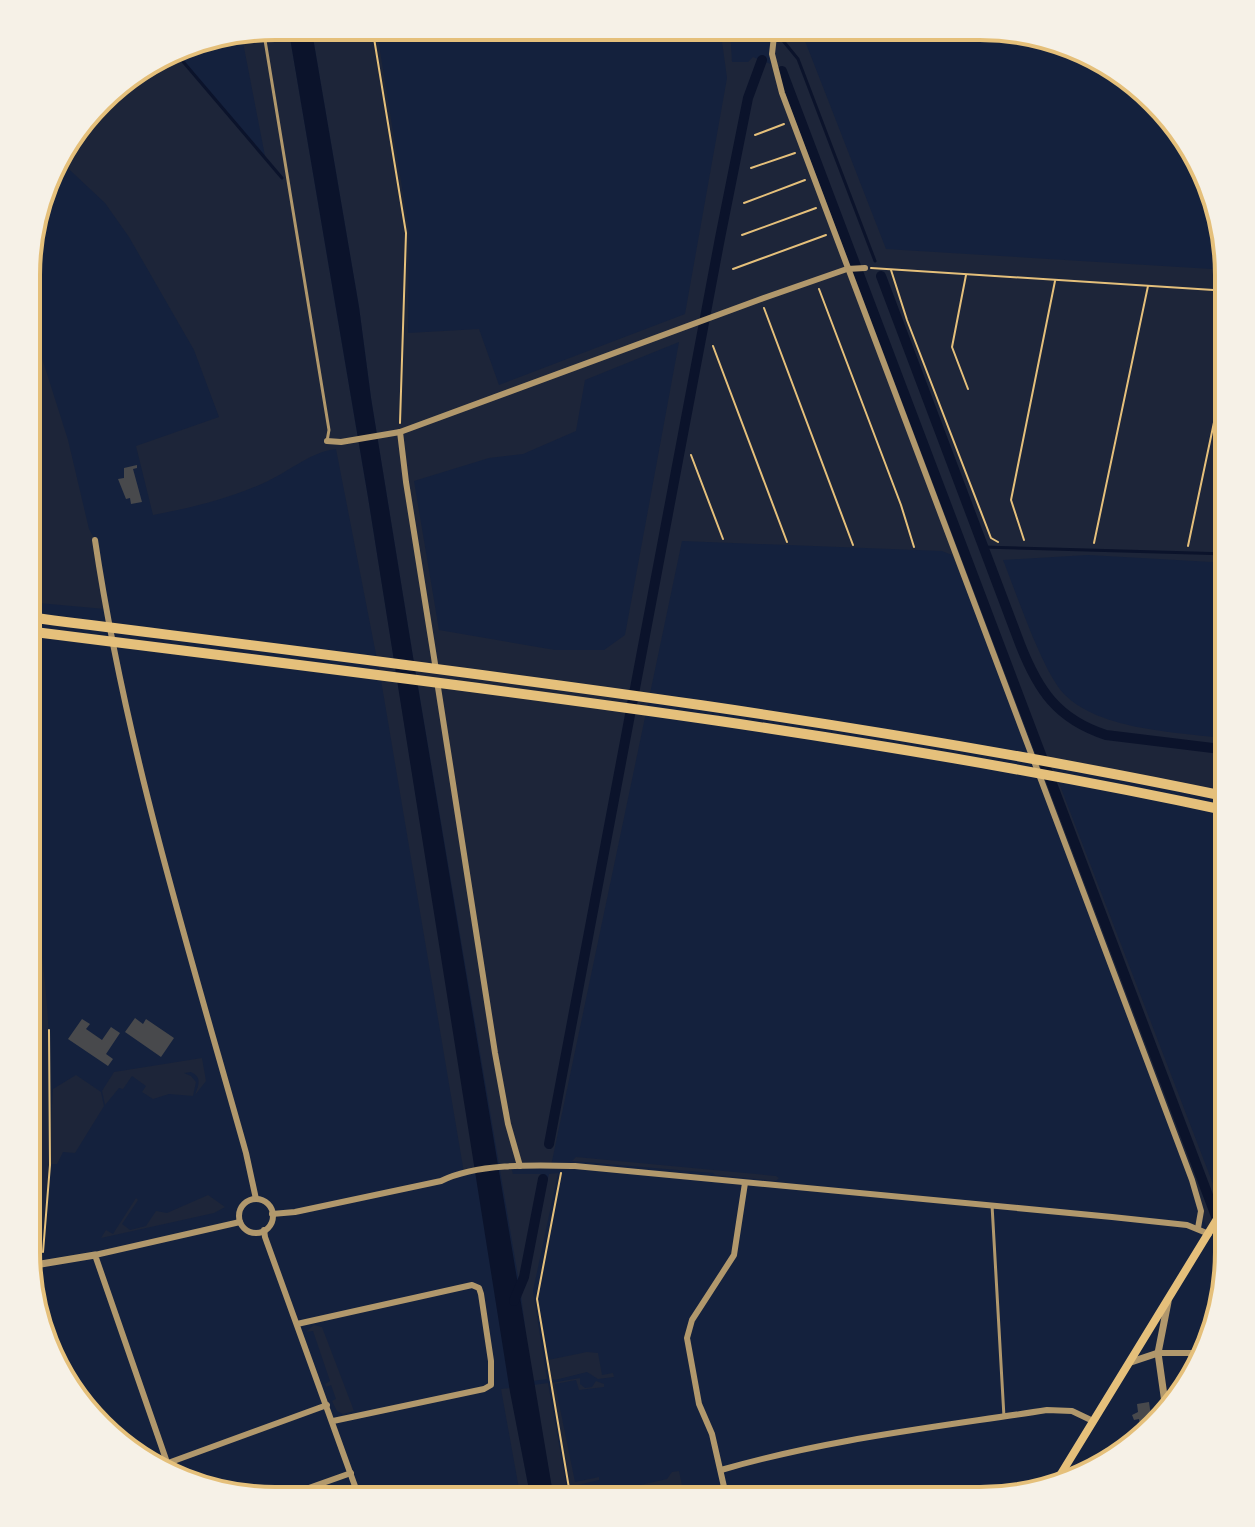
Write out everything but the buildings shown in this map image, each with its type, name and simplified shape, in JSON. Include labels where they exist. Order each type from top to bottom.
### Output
[{"type":"highway","points":[[40,619],[726,708],[992,750],[1214,794]]},
{"type":"highway","points":[[40,633],[556,698],[843,739],[1054,775],[1214,808]]},
{"type":"main road","points":[[1062,1473],[1214,1224]]},
{"type":"street","points":[[774,40],[775,74],[792,121],[1192,1180],[1201,1211],[1198,1228]]},
{"type":"street","points":[[327,441],[341,442],[397,433],[761,299],[847,269],[865,268]]},
{"type":"street","points":[[397,433],[493,1038],[508,1124],[520,1166]]},
{"type":"street","points":[[95,540],[105,609],[136,758],[246,1153],[256,1199]]},
{"type":"street","points":[[272,1214],[295,1212],[441,1181],[464,1173],[511,1166],[575,1166],[992,1205],[1210,1231]]},
{"type":"street","points":[[724,1486],[712,1434],[699,1404],[687,1338],[692,1320],[734,1255],[745,1183]]},
{"type":"street","points":[[240,1222],[253,1233],[264,1230],[271,1223],[268,1204],[256,1199]]},
{"type":"street","points":[[240,1222],[242,1207],[256,1199]]},
{"type":"street","points":[[41,1267],[240,1222]]},
{"type":"street","points":[[264,1230],[355,1486]]},
{"type":"street","points":[[95,1255],[167,1461]]},
{"type":"street","points":[[297,1324],[472,1285],[479,1288],[491,1361],[491,1385],[333,1421]]},
{"type":"street","points":[[1164,1397],[1158,1353],[1168,1302]]},
{"type":"street","points":[[1146,1338],[1158,1353]]},
{"type":"street","points":[[1131,1362],[1158,1353],[1192,1353]]},
{"type":"street","points":[[175,1465],[327,1405]]},
{"type":"street","points":[[721,1470],[867,1437],[1047,1410],[1072,1411],[1093,1421]]},
{"type":"street","points":[[314,1486],[351,1473]]},
{"type":"lane","points":[[265,41],[329,430],[327,441]]},
{"type":"lane","points":[[992,1205],[1004,1417]]},
{"type":"path","points":[[374,41],[406,233],[397,433]]},
{"type":"path","points":[[755,135],[792,121]]},
{"type":"path","points":[[751,168],[804,151]]},
{"type":"path","points":[[744,203],[814,177]]},
{"type":"path","points":[[742,235],[824,205]]},
{"type":"path","points":[[733,269],[835,232]]},
{"type":"path","points":[[865,268],[1215,290]]},
{"type":"path","points":[[891,269],[907,320],[970,486],[991,538],[998,542]]},
{"type":"path","points":[[966,274],[952,347],[968,389]]},
{"type":"path","points":[[815,280],[901,505],[914,547]]},
{"type":"path","points":[[1024,540],[1011,500],[1055,281]]},
{"type":"path","points":[[1094,543],[1148,286]]},
{"type":"path","points":[[761,299],[853,545]]},
{"type":"path","points":[[713,346],[787,542]]},
{"type":"path","points":[[1188,546],[1215,418]]},
{"type":"path","points":[[691,455],[723,539]]},
{"type":"path","points":[[43,1252],[50,1165],[49,1030]]},
{"type":"path","points":[[561,1172],[537,1299],[569,1486]]},
{"type":"shaded area","points":[[722,40],[731,40],[732,62],[748,62],[753,57],[773,65],[773,42],[767,40],[805,40],[886,249],[1215,269],[1215,562],[1088,555],[1003,560],[1047,668],[1064,694],[1079,706],[1119,723],[1215,737],[1214,793],[1051,762],[1214,1187],[1214,1225],[1209,1234],[1032,755],[1037,756],[952,555],[942,551],[682,541],[551,1166],[511,1167],[513,1174],[541,1174],[519,1282],[371,398],[359,307],[314,41],[378,41],[409,231],[408,333],[479,329],[499,385],[685,314],[727,78]],"holes":[[[679,342],[625,635],[604,650],[555,650],[439,630],[414,481],[489,458],[523,454],[576,431],[585,380]]]},
{"type":"shaded area","points":[[291,41],[368,497],[476,1171],[464,1173],[381,680],[336,449],[310,458],[239,493],[153,515],[136,446],[219,417],[194,350],[129,237],[105,203],[66,167],[98,120],[120,98],[157,71],[181,60],[265,156],[243,43]]},
{"type":"shaded area","points":[[291,41],[314,41],[552,1486],[528,1486],[510,1392],[368,497]]},
{"type":"shaded area","points":[[40,352],[68,440],[89,529],[95,540],[105,609],[40,603]]},
{"type":"shaded area","points":[[40,942],[47,1007],[50,1138],[53,1089],[76,1075],[101,1092],[104,1106],[75,1153],[63,1152],[57,1164],[50,1164],[41,1264]]},
{"type":"shaded area","points":[[202,1058],[206,1081],[195,1095],[198,1079],[191,1072],[184,1073],[196,1082],[193,1096],[169,1094],[153,1099],[142,1092],[146,1086],[132,1076],[105,1105],[102,1091],[114,1072]]},
{"type":"shaded area","points":[[576,1157],[779,1178],[776,1181],[572,1161]]},
{"type":"shaded area","points":[[558,1173],[533,1291],[547,1379],[532,1381],[521,1295],[549,1174]]},
{"type":"shaded area","points":[[208,1195],[225,1207],[214,1213],[101,1238],[106,1230],[113,1234],[136,1198],[138,1200],[122,1224],[130,1230],[146,1226],[156,1211],[167,1213]]},
{"type":"shaded area","points":[[314,1325],[322,1327],[354,1411],[343,1414],[337,1411],[332,1401],[336,1399],[331,1385],[326,1387],[325,1384],[330,1381],[313,1331],[306,1332]]},
{"type":"shaded area","points":[[587,1352],[598,1353],[602,1375],[613,1373],[614,1377],[598,1379],[587,1372],[555,1380],[550,1378],[548,1360]]},
{"type":"shaded area","points":[[580,1378],[580,1384],[585,1388],[592,1387],[596,1381],[604,1384],[604,1387],[579,1390],[576,1380],[555,1384],[575,1482],[599,1477],[599,1480],[570,1486],[551,1383]]},
{"type":"shaded area","points":[[548,1383],[566,1486],[551,1486],[533,1385]]},
{"type":"shaded area","points":[[510,1388],[528,1486],[518,1486],[501,1389]]},
{"type":"shaded area","points":[[679,1471],[682,1486],[636,1486],[667,1479],[672,1472]]},
{"type":"waterway","points":[[783,40],[798,59],[875,261]]},
{"type":"waterway","points":[[181,60],[282,178]]},
{"type":"waterway","points":[[549,1144],[720,238],[748,98],[762,60]]},
{"type":"waterway","points":[[782,71],[1214,1211]]},
{"type":"waterway","points":[[881,276],[1020,644],[1042,689],[1074,720],[1106,735],[1215,748]]},
{"type":"waterway","points":[[983,547],[1215,554]]},
{"type":"waterway","points":[[514,1301],[524,1277],[543,1179]]}]
